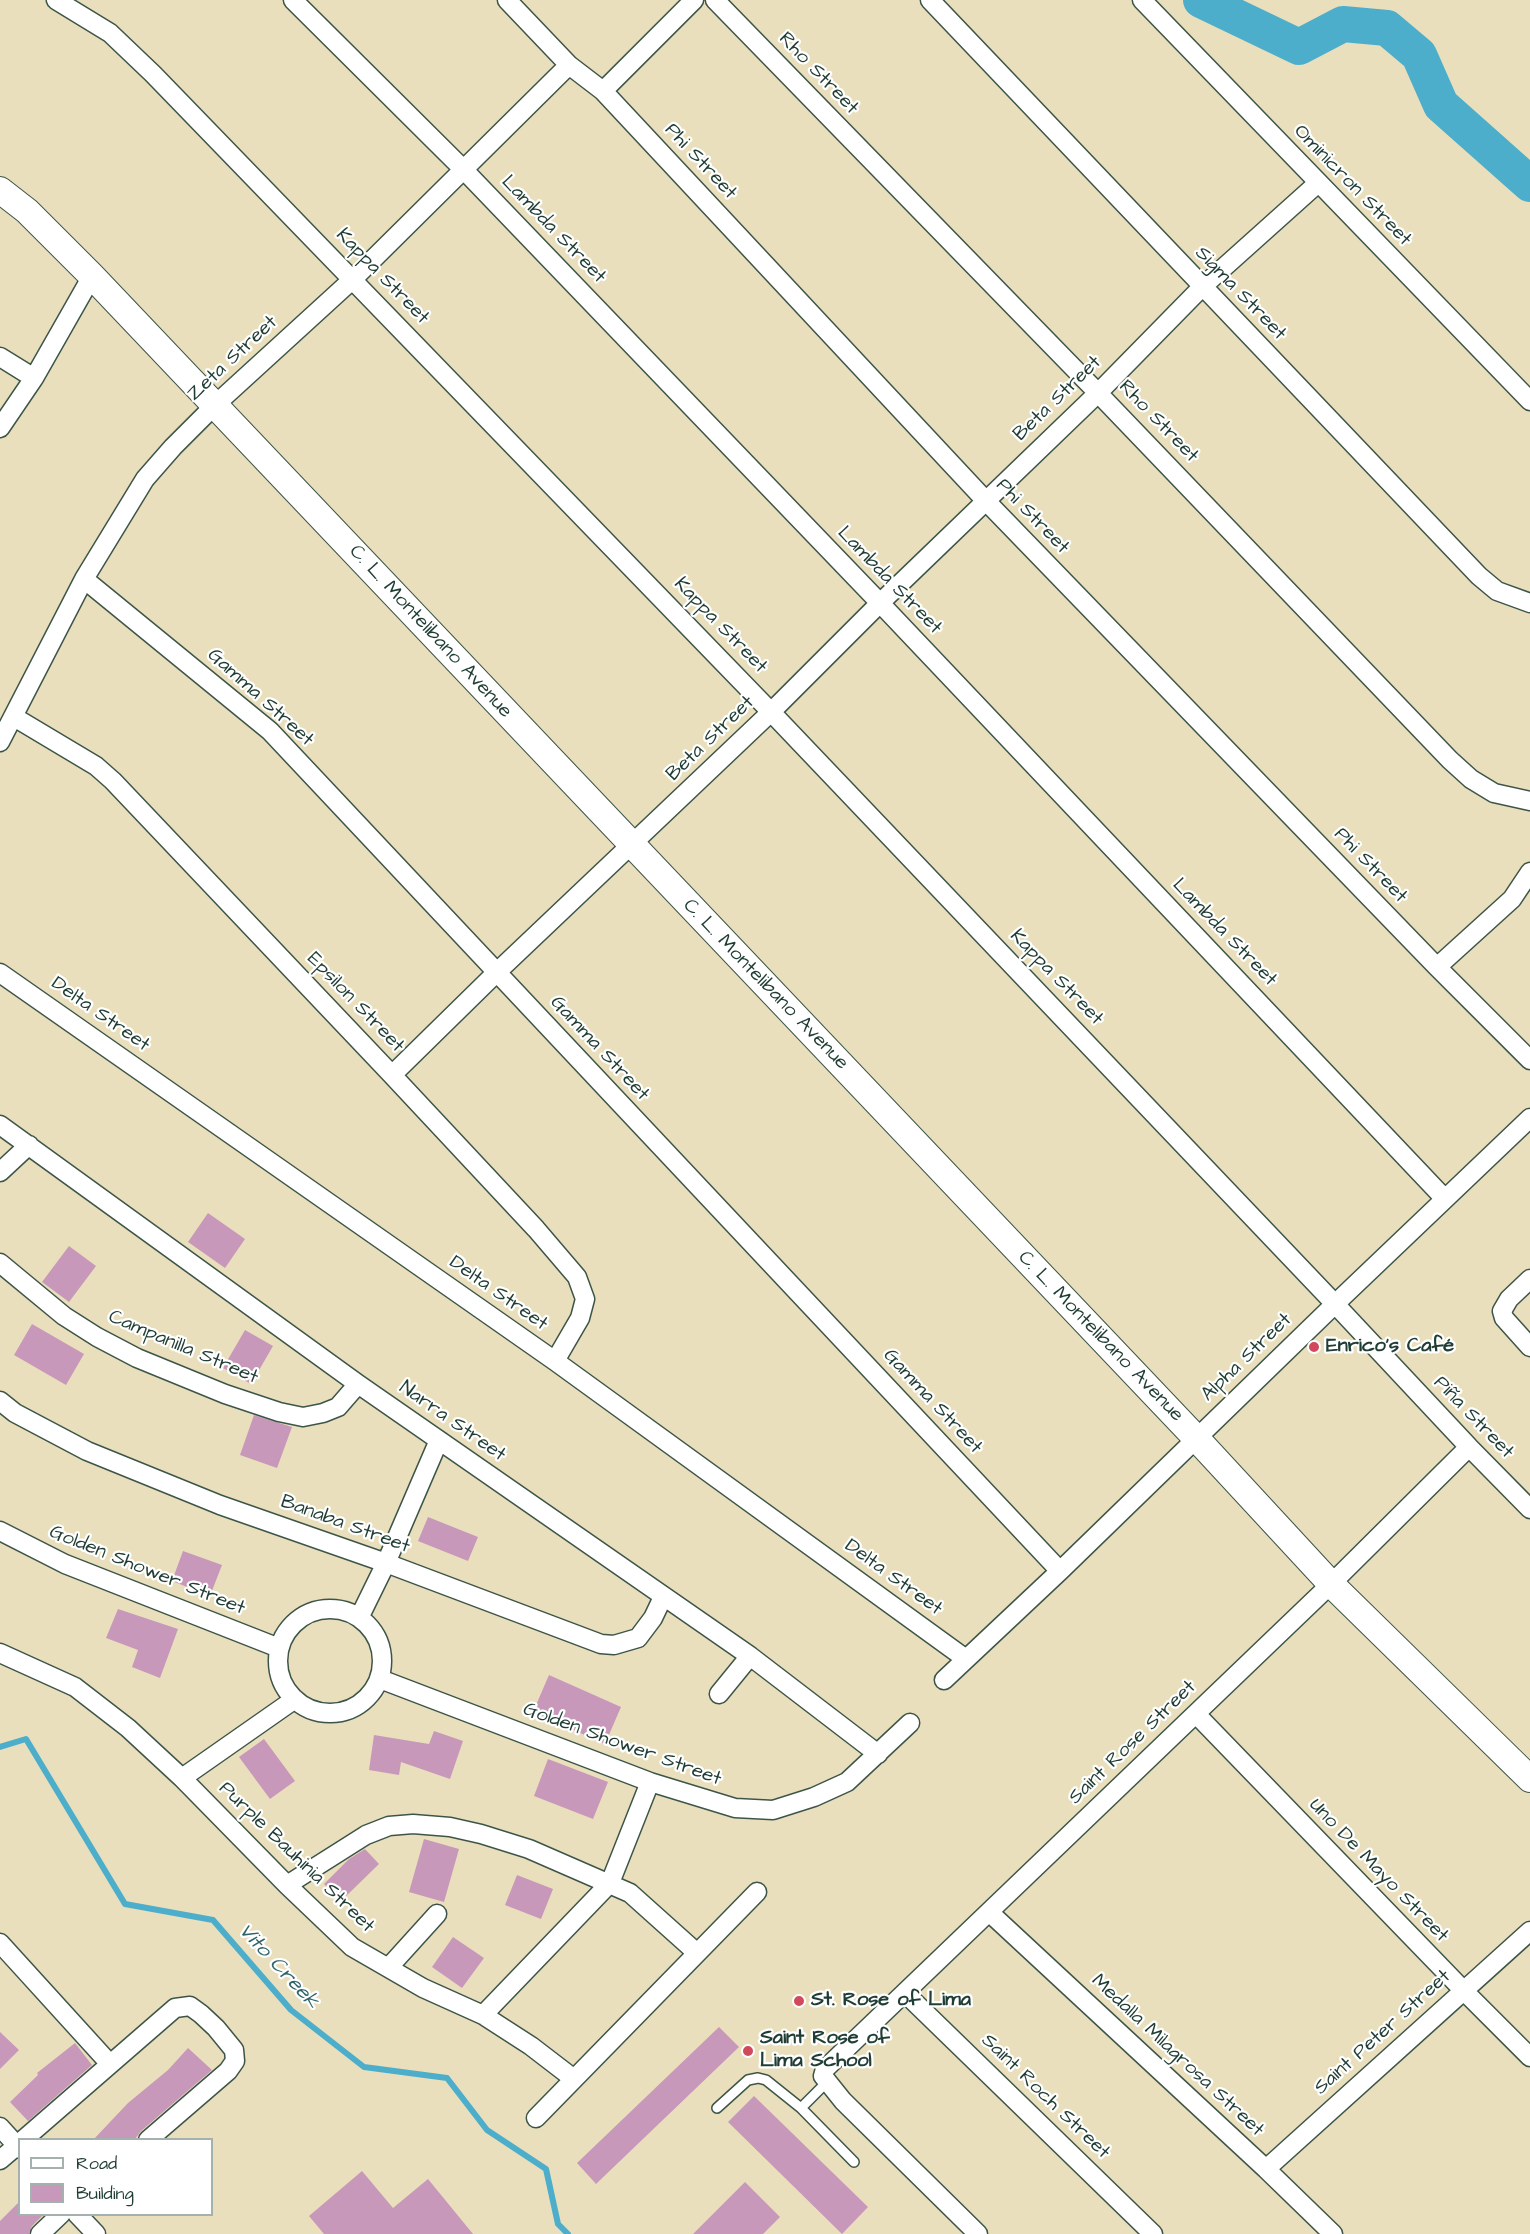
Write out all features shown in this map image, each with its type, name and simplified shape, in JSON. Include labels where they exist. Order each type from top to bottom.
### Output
[{"type":"street","name":"Kappa Street","points":[[56,0],[110,33],[153,74],[771,712],[1335,1304]]},
{"type":"street","name":"Lambda Street","points":[[293,0],[463,169],[880,603],[1445,1199]]},
{"type":"street","name":"Phi Street","points":[[507,0],[569,65],[603,91],[986,501],[1530,1060]]},
{"type":"street","points":[[603,91],[694,0]]},
{"type":"street","name":"Rho Street","points":[[715,0],[1098,393],[1450,760],[1471,779],[1494,793],[1530,801]]},
{"type":"street","name":"Sigma Street","points":[[930,0],[1479,576],[1497,591],[1530,603]]},
{"type":"street","name":"Ominicron Street","points":[[1142,0],[1530,401]]},
{"type":"street","name":"Zeta Street","points":[[0,742],[84,579],[146,479],[173,447],[215,405],[353,279],[569,65]]},
{"type":"street","name":"Beta Street","points":[[392,1075],[771,712],[880,603],[1098,393],[1202,287],[1318,183]]},
{"type":"street","name":"C. L. Montelibano Avenue","points":[[0,190],[27,211],[92,276],[1332,1584],[1530,1779]]},
{"type":"street","points":[[0,428],[34,378],[92,276]]},
{"type":"street","points":[[0,357],[34,378]]},
{"type":"street","name":"Gamma Street","points":[[84,579],[270,731],[1060,1571]]},
{"type":"street","name":"Epsilon Street","points":[[14,717],[96,766],[113,781],[392,1075],[536,1229],[577,1277],[585,1299],[580,1318],[555,1361]]},
{"type":"street","points":[[1437,967],[1512,899],[1530,872]]},
{"type":"street","name":"Delta Street","points":[[0,973],[555,1361],[966,1659]]},
{"type":"street","name":"Alpha Street","points":[[944,1680],[1530,1118]]},
{"type":"street","name":"Narra Street","points":[[0,1125],[358,1384],[750,1656],[878,1754]]},
{"type":"street","points":[[0,1172],[29,1145]]},
{"type":"street","name":"Campanilla Street","points":[[0,1263],[64,1316],[97,1338],[137,1358],[225,1394],[279,1412],[303,1417],[324,1413],[338,1407],[358,1384]]},
{"type":"street","points":[[1530,1279],[1509,1299],[1502,1311],[1504,1318],[1530,1347]]},
{"type":"street","name":"Piña Street","points":[[1335,1304],[1530,1509]]},
{"type":"street","name":"Banaba Street","points":[[0,1401],[15,1413],[87,1451],[220,1505],[386,1563],[601,1644],[614,1645],[638,1638],[653,1618],[663,1597]]},
{"type":"street","points":[[358,1618],[386,1563],[439,1440]]},
{"type":"street","name":"Saint Rose Street","points":[[826,2075],[905,1993],[1332,1584],[1469,1447]]},
{"type":"street","name":"Golden Shower Street","points":[[0,1532],[66,1564],[279,1648]]},
{"type":"street","points":[[328,1609],[346,1612],[358,1618],[368,1626],[378,1642],[382,1660],[380,1679],[364,1701],[348,1710],[330,1713],[312,1710],[295,1699],[285,1688],[279,1671],[279,1648],[287,1632],[299,1619],[310,1613],[328,1609]]},
{"type":"street","name":"Purple Bauhinia Street","points":[[0,1653],[75,1687],[128,1728],[182,1778],[287,1885],[352,1947],[423,1988],[483,2015],[531,2046],[574,2079]]},
{"type":"street","points":[[719,1694],[750,1656]]},
{"type":"street","name":"Golden Shower Street","points":[[380,1679],[650,1782],[735,1808],[773,1810],[814,1797],[847,1782],[878,1754]]},
{"type":"street","points":[[182,1778],[295,1699]]},
{"type":"street","name":"Uno De Mayo Street","points":[[1196,1714],[1464,1991],[1530,2056]]},
{"type":"street","points":[[878,1754],[910,1723]]},
{"type":"street","points":[[483,2015],[610,1883],[650,1782]]},
{"type":"street","points":[[287,1885],[366,1835],[389,1826],[413,1824],[450,1827],[481,1833],[528,1849],[630,1893],[697,1953]]},
{"type":"street","points":[[536,2118],[757,1892]]},
{"type":"street","name":"Medalla Milagrosa Street","points":[[989,1912],[1333,2234]]},
{"type":"street","points":[[389,1967],[437,1914]]},
{"type":"street","name":"Saint Peter Street","points":[[1266,2169],[1530,1931]]},
{"type":"street","points":[[0,1943],[110,2064]]},
{"type":"street","name":"Saint Roch Street","points":[[905,1993],[1153,2234]]},
{"type":"street","points":[[27,2138],[175,2008],[190,2006],[216,2028],[234,2050],[235,2061],[228,2071],[149,2138]]},
{"type":"street","points":[[826,2075],[843,2101],[978,2234]]},
{"type":"street","points":[[0,2127],[18,2142]]},
{"type":"street","points":[[0,2160],[18,2146]]},
{"type":"street","points":[[40,2234],[59,2216]]},
{"type":"street","points":[[79,2216],[96,2234]]},
{"type":"lane","points":[[801,2108],[826,2075]]},
{"type":"lane","points":[[717,2108],[748,2080],[758,2078],[766,2080],[801,2108],[854,2162]]},
{"type":"building","points":[[208,1213],[245,1239],[225,1268],[188,1242]]},
{"type":"building","points":[[69,1246],[96,1266],[69,1302],[42,1282]]},
{"type":"building","points":[[32,1324],[84,1354],[66,1385],[14,1355]]},
{"type":"building","points":[[245,1330],[273,1346],[251,1384],[223,1368]]},
{"type":"building","points":[[254,1415],[292,1427],[277,1468],[240,1455]]},
{"type":"building","points":[[428,1517],[478,1537],[468,1561],[418,1541]]},
{"type":"building","points":[[183,1551],[222,1565],[210,1596],[172,1581]]},
{"type":"building","points":[[118,1609],[178,1629],[160,1678],[132,1667],[138,1650],[106,1638]]},
{"type":"building","points":[[549,1675],[621,1707],[605,1744],[533,1712]]},
{"type":"building","points":[[434,1731],[463,1741],[450,1779],[401,1762],[399,1775],[369,1770],[374,1735],[429,1744]]},
{"type":"building","points":[[264,1739],[295,1781],[270,1799],[239,1757]]},
{"type":"building","points":[[548,1759],[608,1782],[593,1819],[534,1796]]},
{"type":"building","points":[[424,1839],[459,1849],[444,1902],[409,1892]]},
{"type":"building","points":[[365,1849],[379,1864],[341,1901],[324,1884],[349,1859]]},
{"type":"building","points":[[517,1875],[553,1889],[541,1919],[505,1905]]},
{"type":"building","points":[[453,1937],[484,1958],[462,1988],[432,1967]]},
{"type":"building","points":[[719,2027],[739,2047],[596,2184],[577,2163]]},
{"type":"building","points":[[0,2032],[19,2050],[0,2069]]},
{"type":"building","points":[[75,2043],[92,2065],[28,2121],[10,2102],[38,2075],[37,2073]]},
{"type":"building","points":[[188,2048],[212,2070],[136,2138],[95,2138],[128,2103],[168,2070]]},
{"type":"building","points":[[754,2096],[868,2207],[842,2234],[728,2122]]},
{"type":"building","points":[[362,2171],[393,2208],[428,2179],[473,2234],[324,2234],[309,2216]]},
{"type":"building","points":[[745,2182],[780,2217],[763,2234],[693,2234]]},
{"type":"building","points":[[18,2203],[18,2216],[42,2216],[32,2226],[29,2234],[0,2234],[0,2221]]},
{"type":"waterway","points":[[1201,0],[1299,47],[1343,24],[1387,28],[1419,55],[1441,105],[1530,184]]},
{"type":"waterway","name":"Vito Creek","points":[[0,1747],[26,1739],[125,1904],[213,1920],[291,2010],[364,2067],[447,2078],[487,2130],[546,2169],[558,2224],[568,2234]]},
{"type":"place","name":"Enrico's Café","points":[[1314,1347]]},
{"type":"place","name":"St. Rose of Lima","points":[[799,2001]]},
{"type":"place","name":"Saint Rose of Lima School","points":[[748,2051]]}]
